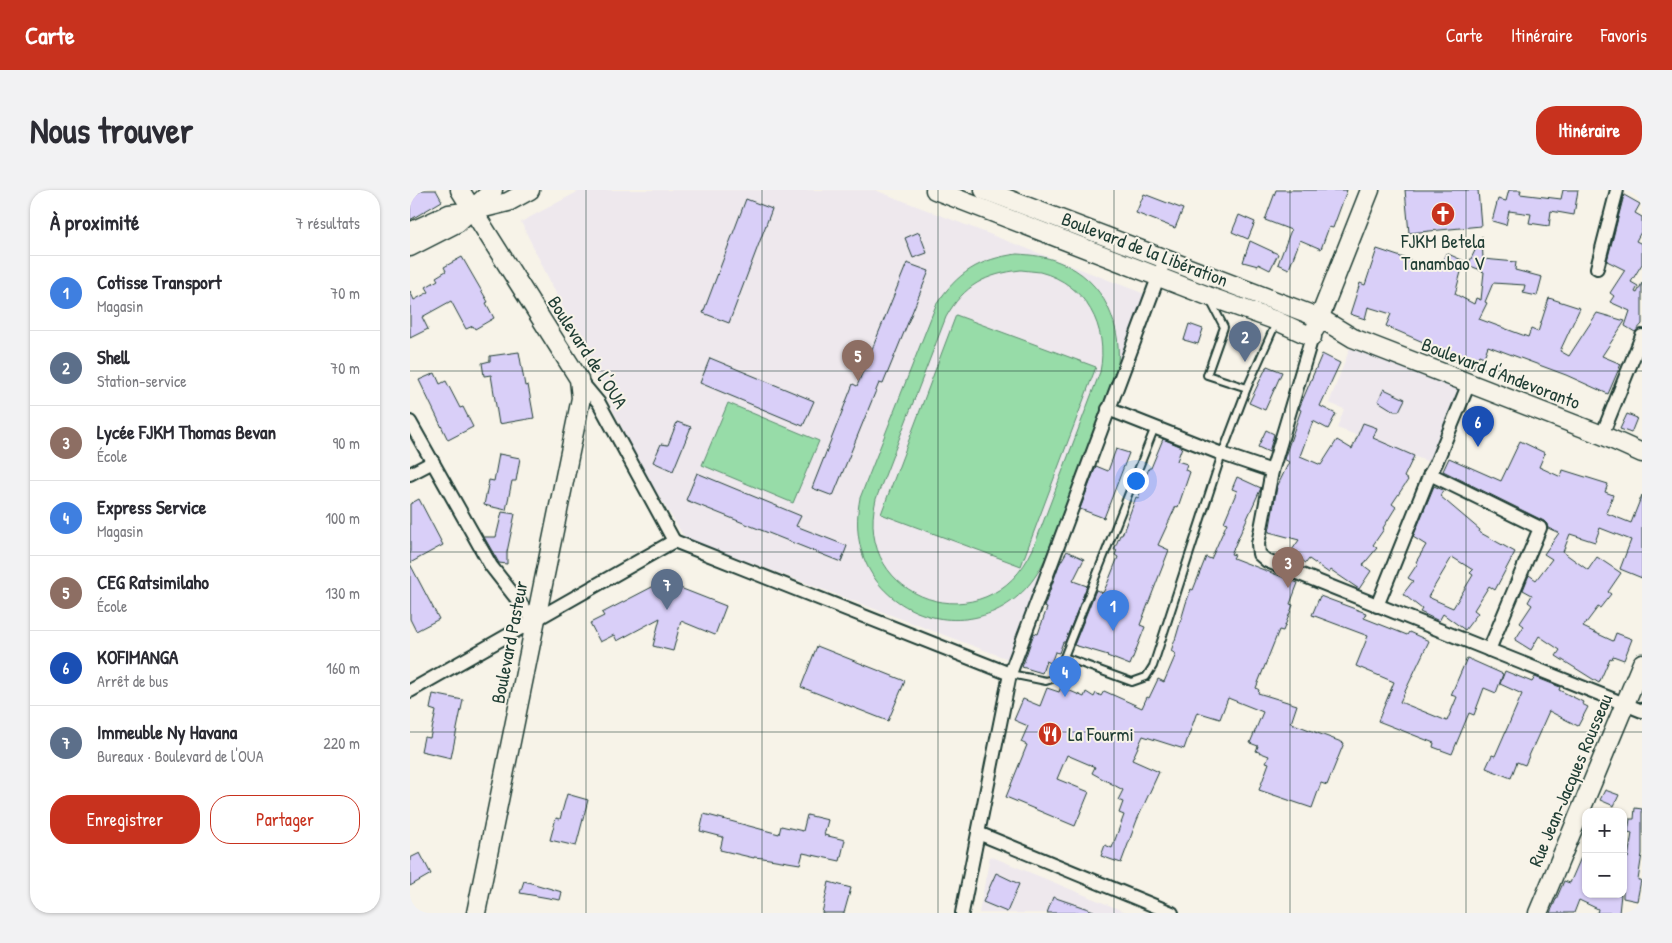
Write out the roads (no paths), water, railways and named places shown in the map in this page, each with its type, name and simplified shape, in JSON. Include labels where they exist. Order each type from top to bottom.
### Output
[{"type":"main road","name":"Boulevard de l'OUA","points":[[460,190],[579,379]]},
{"type":"main road","points":[[410,247],[457,223],[493,190]]},
{"type":"main road","points":[[410,232],[449,214],[472,211],[508,202],[530,190]]},
{"type":"main road","name":"Boulevard de la Libération","points":[[935,190],[1277,321],[1312,337]]},
{"type":"main road","name":"Boulevard de la Libération","points":[[984,190],[1320,318]]},
{"type":"main road","points":[[1344,333],[1312,337],[1370,190]]},
{"type":"main road","name":"Boulevard d'Andevoranto","points":[[1320,318],[1353,338],[1602,435],[1642,453]]},
{"type":"main road","name":"Boulevard Pasteur","points":[[476,913],[534,621],[581,398],[579,379]]},
{"type":"main road","name":"Rue Jean-Jacques Rousseau","points":[[1540,912],[1642,663]]},
{"type":"street","points":[[1597,268],[1618,190]]},
{"type":"street","points":[[962,913],[1010,674],[1165,259]]},
{"type":"street","points":[[1602,435],[1642,336]]},
{"type":"street","points":[[1312,337],[1272,471],[1258,544],[1259,554],[1267,562],[1625,706],[1642,711]]},
{"type":"street","name":"Boulevard de l'OUA","points":[[579,379],[599,403],[674,541]]},
{"type":"street","points":[[1377,606],[1469,383]]},
{"type":"street","points":[[1108,409],[1222,454],[1272,471]]},
{"type":"street","points":[[410,422],[491,566],[534,621]]},
{"type":"street","points":[[410,474],[433,462]]},
{"type":"street","points":[[1430,474],[1540,528],[1489,650]]},
{"type":"street","points":[[410,691],[674,541],[1010,674]]},
{"type":"street","points":[[978,833],[1172,913]]},
{"type":"lane","points":[[1208,296],[1224,327],[1207,375],[1247,388]]},
{"type":"lane","points":[[1064,657],[1132,682],[1146,677],[1153,666],[1222,454],[1247,388],[1277,321]]},
{"type":"lane","points":[[1010,674],[1046,681],[1055,678],[1155,427]]},
{"type":"place","name":"FJKM Betela Tanambao V","points":[[1443,214]]},
{"type":"place","name":"Shell","points":[[1245,362]]},
{"type":"place","name":"CEG Ratsimilaho","points":[[858,381]]},
{"type":"place","name":"KOFIMANGA","points":[[1478,447]]},
{"type":"place","name":"Lycée FJKM Thomas Bevan","points":[[1288,588]]},
{"type":"place","name":"Immeuble Ny Havana","points":[[667,610]]},
{"type":"place","name":"Cotisse Transport","points":[[1113,631]]},
{"type":"place","name":"Express Service","points":[[1065,697]]},
{"type":"place","name":"La Fourmi","points":[[1050,734]]}]
